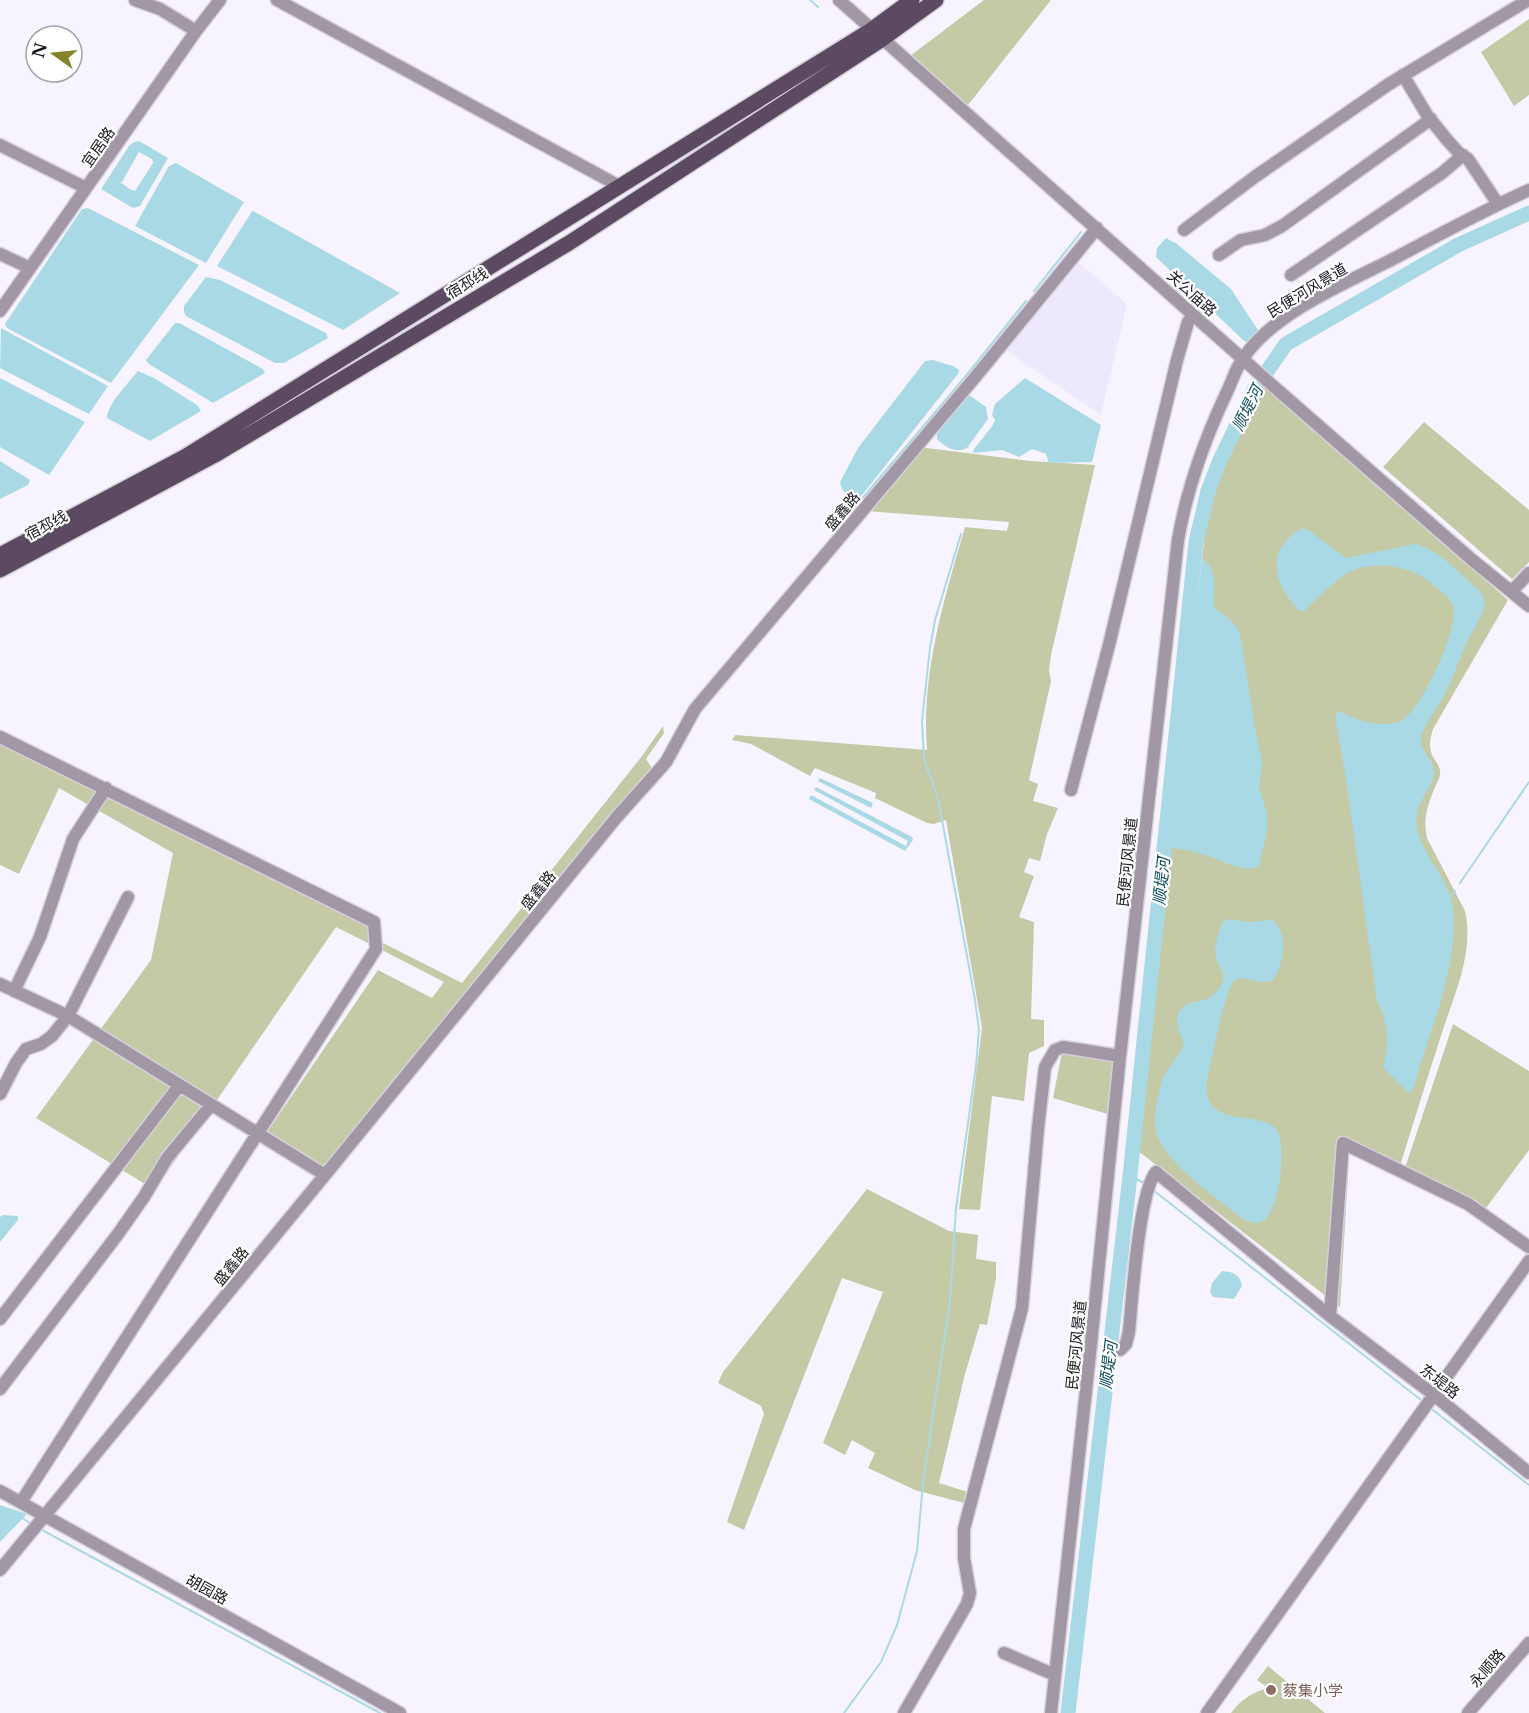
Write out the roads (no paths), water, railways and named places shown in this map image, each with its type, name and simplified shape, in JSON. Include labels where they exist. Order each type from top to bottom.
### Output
[{"type":"main road","name":"宿邳线","points":[[0,570],[215,455],[569,243],[876,35],[912,0]]},
{"type":"main road","name":"宿邳线","points":[[0,555],[186,456],[621,187],[936,0]]},
{"type":"street","points":[[135,0],[160,9],[196,31]]},
{"type":"street","name":"宜居路","points":[[0,311],[220,0]]},
{"type":"street","points":[[277,0],[621,187]]},
{"type":"street","name":"关公庙路","points":[[838,0],[1272,385],[1471,559],[1529,606]]},
{"type":"street","points":[[1184,230],[1256,176],[1403,75],[1528,0]]},
{"type":"street","points":[[1403,75],[1431,119],[1448,141],[1468,159],[1498,204]]},
{"type":"street","points":[[1219,255],[1241,240],[1265,235],[1282,226],[1431,119]]},
{"type":"street","points":[[0,145],[86,188]]},
{"type":"street","points":[[1291,275],[1442,173],[1463,155]]},
{"type":"street","name":"民便河风景道","points":[[1051,1713],[1120,1056],[1177,552],[1184,507],[1204,443],[1246,360],[1278,322],[1338,287],[1529,190]]},
{"type":"street","name":"盛鑫路","points":[[0,1570],[609,828],[666,762],[695,709],[970,384],[1097,228]]},
{"type":"street","points":[[0,254],[30,268]]},
{"type":"street","points":[[1071,790],[1109,645],[1177,360],[1188,322],[1193,315]]},
{"type":"street","points":[[1512,591],[1529,573]]},
{"type":"street","points":[[0,737],[374,922],[376,949],[21,1502]]},
{"type":"street","points":[[14,991],[40,938],[73,839],[106,788]]},
{"type":"street","points":[[0,1094],[16,1063],[26,1050],[52,1036],[68,1017],[128,897]]},
{"type":"street","points":[[0,984],[68,1017],[325,1175]]},
{"type":"street","points":[[904,1713],[967,1604],[970,1593],[964,1558],[964,1530],[1022,1308],[1040,1109],[1046,1067],[1055,1050],[1063,1047],[1120,1056]]},
{"type":"street","points":[[0,1319],[179,1086]]},
{"type":"street","points":[[0,1389],[118,1234],[144,1197],[167,1158],[211,1105]]},
{"type":"street","points":[[1330,1316],[1343,1143],[1467,1204],[1529,1247]]},
{"type":"street","name":"东堤路","points":[[1120,1350],[1126,1344],[1129,1332],[1144,1199],[1156,1173],[1330,1316],[1434,1395],[1529,1473]]},
{"type":"street","points":[[1207,1713],[1529,1261]]},
{"type":"street","name":"胡园路","points":[[0,1491],[400,1713]]},
{"type":"street","name":"永顺路","points":[[1468,1713],[1529,1643]]},
{"type":"street","points":[[1004,1653],[1055,1675]]},
{"type":"water","points":[[139,141],[168,158],[140,206],[133,208],[101,189],[134,142]],"holes":[[[139,152],[152,159],[153,163],[135,191],[119,182],[122,182]]]},
{"type":"water","points":[[176,163],[244,202],[206,263],[135,226],[169,166]]},
{"type":"water","points":[[88,208],[199,265],[111,383],[7,328],[5,324],[82,209]]},
{"type":"water","points":[[253,210],[400,293],[343,330],[217,266]]},
{"type":"water","points":[[1166,238],[1177,244],[1231,289],[1260,333],[1248,343],[1243,340],[1156,257],[1157,248]]},
{"type":"water","points":[[206,277],[220,280],[326,333],[328,338],[284,363],[275,363],[186,316],[184,306]]},
{"type":"water","points":[[175,323],[179,323],[263,369],[265,373],[213,403],[146,360]]},
{"type":"water","points":[[1,328],[108,386],[89,414],[0,368]]},
{"type":"water","points":[[933,360],[953,366],[959,370],[958,374],[862,495],[856,499],[845,493],[840,482],[858,448],[925,361]]},
{"type":"water","points":[[138,371],[154,378],[197,405],[201,411],[150,441],[107,418],[114,400]]},
{"type":"water","points":[[0,378],[85,422],[49,475],[0,447]]},
{"type":"water","points":[[1025,378],[1101,425],[1092,462],[1049,463],[1046,454],[1032,449],[1019,457],[1002,450],[973,453],[993,425],[995,420],[992,415],[995,404]]},
{"type":"water","points":[[969,395],[986,407],[988,419],[967,448],[951,449],[937,439],[937,432]]},
{"type":"water","points":[[0,461],[30,480],[28,485],[0,499]]},
{"type":"water","points":[[1302,528],[1346,558],[1415,544],[1424,547],[1442,557],[1480,591],[1485,606],[1449,686],[1421,739],[1434,772],[1431,784],[1418,810],[1417,827],[1424,848],[1451,898],[1453,933],[1447,978],[1441,1000],[1414,1087],[1409,1093],[1383,1068],[1387,1042],[1386,1026],[1377,1001],[1335,715],[1339,711],[1361,720],[1385,724],[1401,721],[1409,715],[1427,687],[1444,650],[1454,618],[1453,607],[1444,594],[1423,577],[1390,566],[1378,566],[1356,569],[1346,574],[1304,611],[1299,611],[1283,589],[1276,567],[1277,557],[1282,547]]},
{"type":"water","points":[[1202,559],[1208,563],[1213,575],[1214,608],[1232,622],[1240,634],[1262,762],[1259,787],[1267,814],[1267,831],[1259,866],[1253,868],[1240,868],[1203,855],[1170,847]]},
{"type":"water","points":[[820,778],[873,803],[871,808],[818,781]]},
{"type":"water","points":[[816,787],[912,837],[913,840],[905,851],[809,799],[811,795],[906,846],[908,841],[814,790]]},
{"type":"water","points":[[1227,919],[1249,922],[1273,920],[1278,926],[1283,942],[1282,959],[1272,981],[1261,982],[1240,978],[1233,981],[1221,1018],[1207,1084],[1211,1104],[1219,1111],[1228,1115],[1263,1121],[1272,1125],[1278,1132],[1281,1166],[1277,1194],[1268,1216],[1256,1223],[1243,1219],[1206,1191],[1180,1167],[1161,1143],[1155,1125],[1156,1106],[1162,1081],[1184,1042],[1177,1022],[1179,1012],[1188,1004],[1211,996],[1223,981],[1215,949],[1221,925]]},
{"type":"water","points":[[3,1215],[18,1216],[18,1220],[0,1242],[0,1217]]},
{"type":"water","points":[[1222,1271],[1235,1274],[1240,1279],[1242,1286],[1234,1299],[1213,1297],[1210,1292],[1212,1283]]},
{"type":"water","points":[[0,1505],[27,1514],[0,1542]]},
{"type":"waterway","points":[[810,0],[818,7]]},
{"type":"waterway","name":"顺堤河","points":[[1068,1713],[1130,1176],[1196,542],[1208,491],[1220,460],[1254,390],[1286,344],[1458,245],[1529,213]]},
{"type":"waterway","points":[[1034,291],[1081,232]]},
{"type":"waterway","points":[[855,507],[1026,301]]},
{"type":"waterway","points":[[844,1713],[881,1662],[897,1625],[917,1551],[923,1482],[950,1301],[956,1208],[976,1066],[979,1029],[974,994],[938,798],[924,759],[922,721],[935,620],[961,534]]},
{"type":"waterway","points":[[1460,883],[1529,782]]},
{"type":"waterway","points":[[1450,896],[1455,891]]},
{"type":"waterway","points":[[1130,1176],[1146,1184]]},
{"type":"waterway","points":[[1153,1190],[1421,1400]]},
{"type":"waterway","points":[[1433,1410],[1529,1485]]},
{"type":"waterway","points":[[22,1518],[30,1523]]},
{"type":"waterway","points":[[42,1530],[380,1713]]},
{"type":"place","name":"蔡集小学","points":[[1271,1690]]}]
